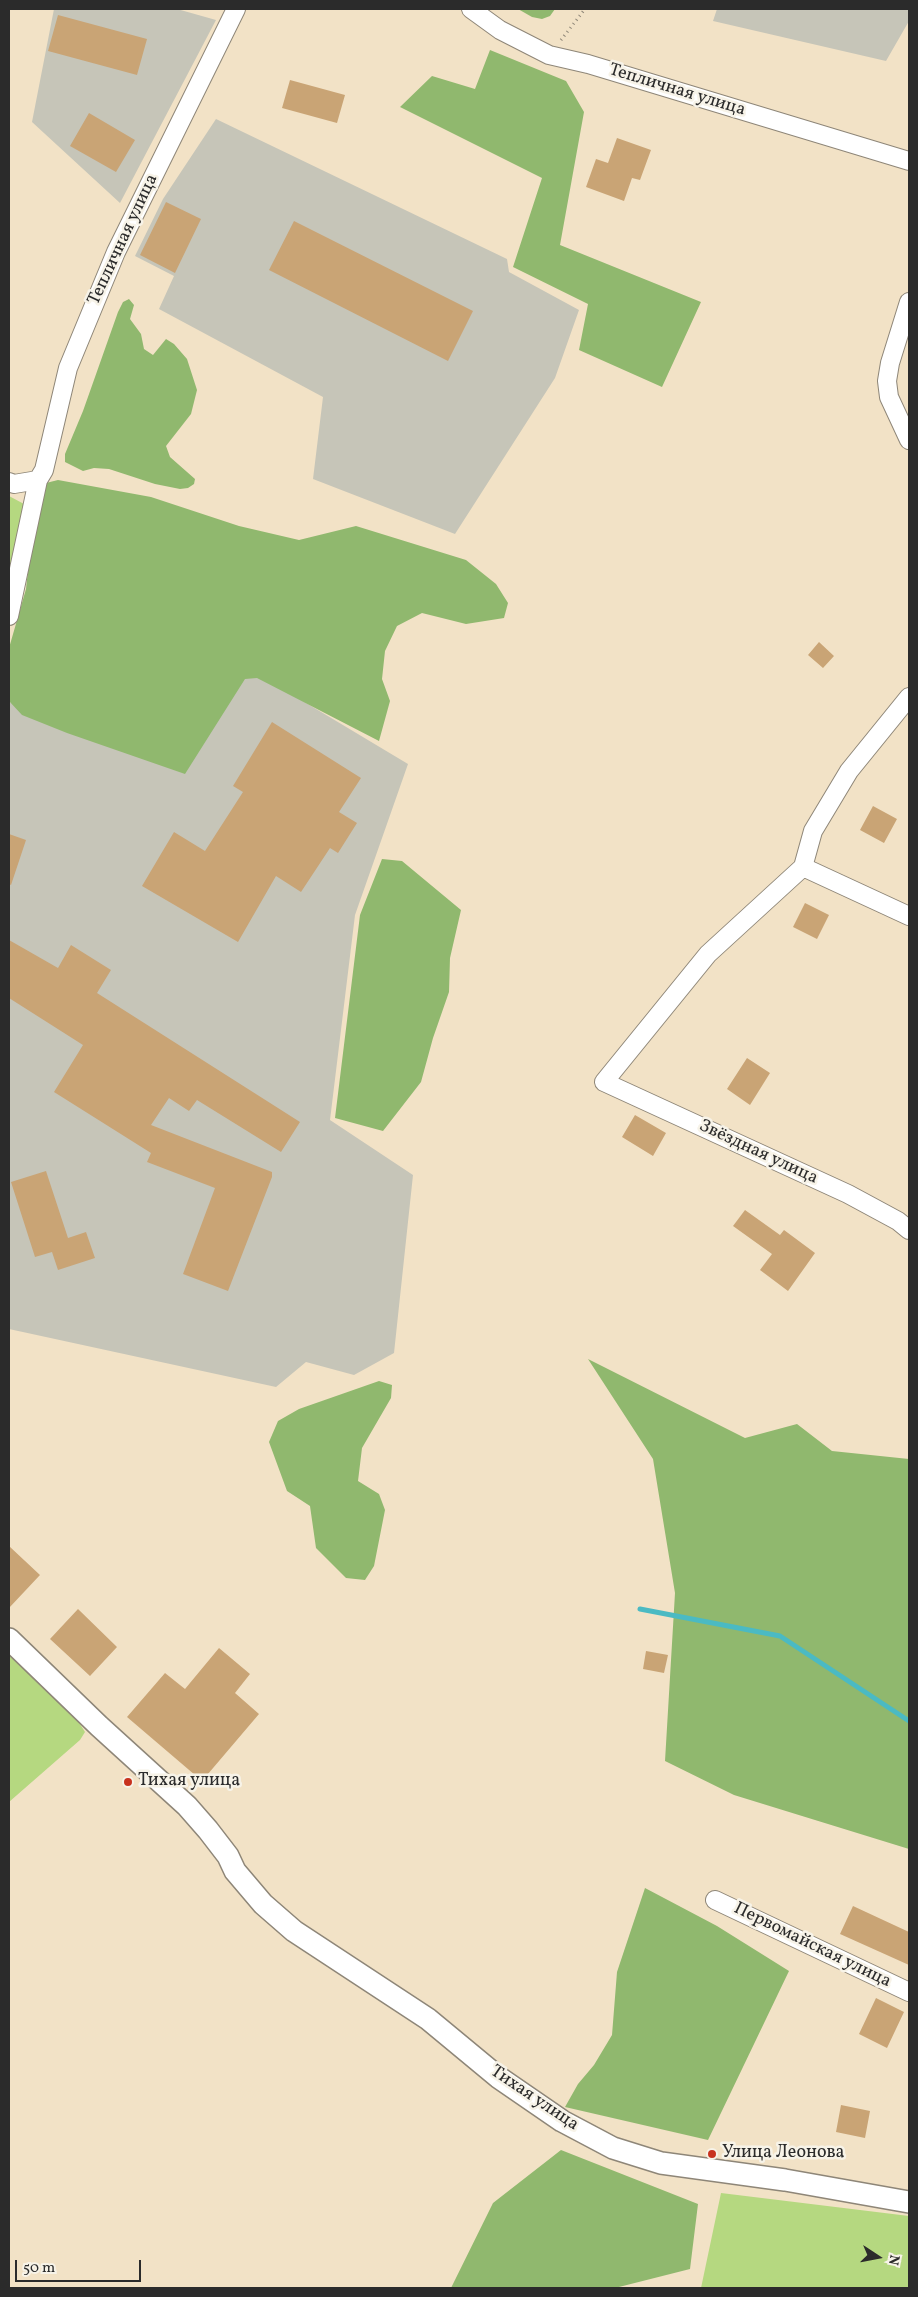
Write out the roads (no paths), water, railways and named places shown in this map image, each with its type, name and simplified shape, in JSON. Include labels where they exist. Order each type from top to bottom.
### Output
[{"type":"street","name":"Тепличная улица","points":[[9,616],[38,480],[44,470],[68,368],[116,252],[236,9]]},
{"type":"street","name":"Тепличная улица","points":[[471,9],[500,30],[550,55],[588,64],[909,161]]},
{"type":"street","points":[[909,302],[890,363],[887,381],[889,397],[909,440]]},
{"type":"street","points":[[9,482],[14,484],[38,480]]},
{"type":"street","points":[[909,697],[849,771],[813,831],[803,867],[909,916]]},
{"type":"street","name":"Звёздная улица","points":[[803,867],[708,954],[604,1082],[848,1194],[898,1221],[909,1230]]},
{"type":"street","name":"Тихая улица","points":[[9,1639],[99,1726],[187,1806],[228,1856],[235,1871],[263,1904],[294,1931],[428,2019],[498,2077],[562,2121],[613,2148],[661,2163],[785,2180],[909,2202]]},
{"type":"street","name":"Первомайская улица","points":[[715,1900],[909,1992]]},
{"type":"waterway","points":[[640,1609],[780,1636],[909,1721]]},
{"type":"place","name":"Тихая улица","points":[[128,1782]]},
{"type":"place","name":"Улица Леонова","points":[[712,2154]]}]
